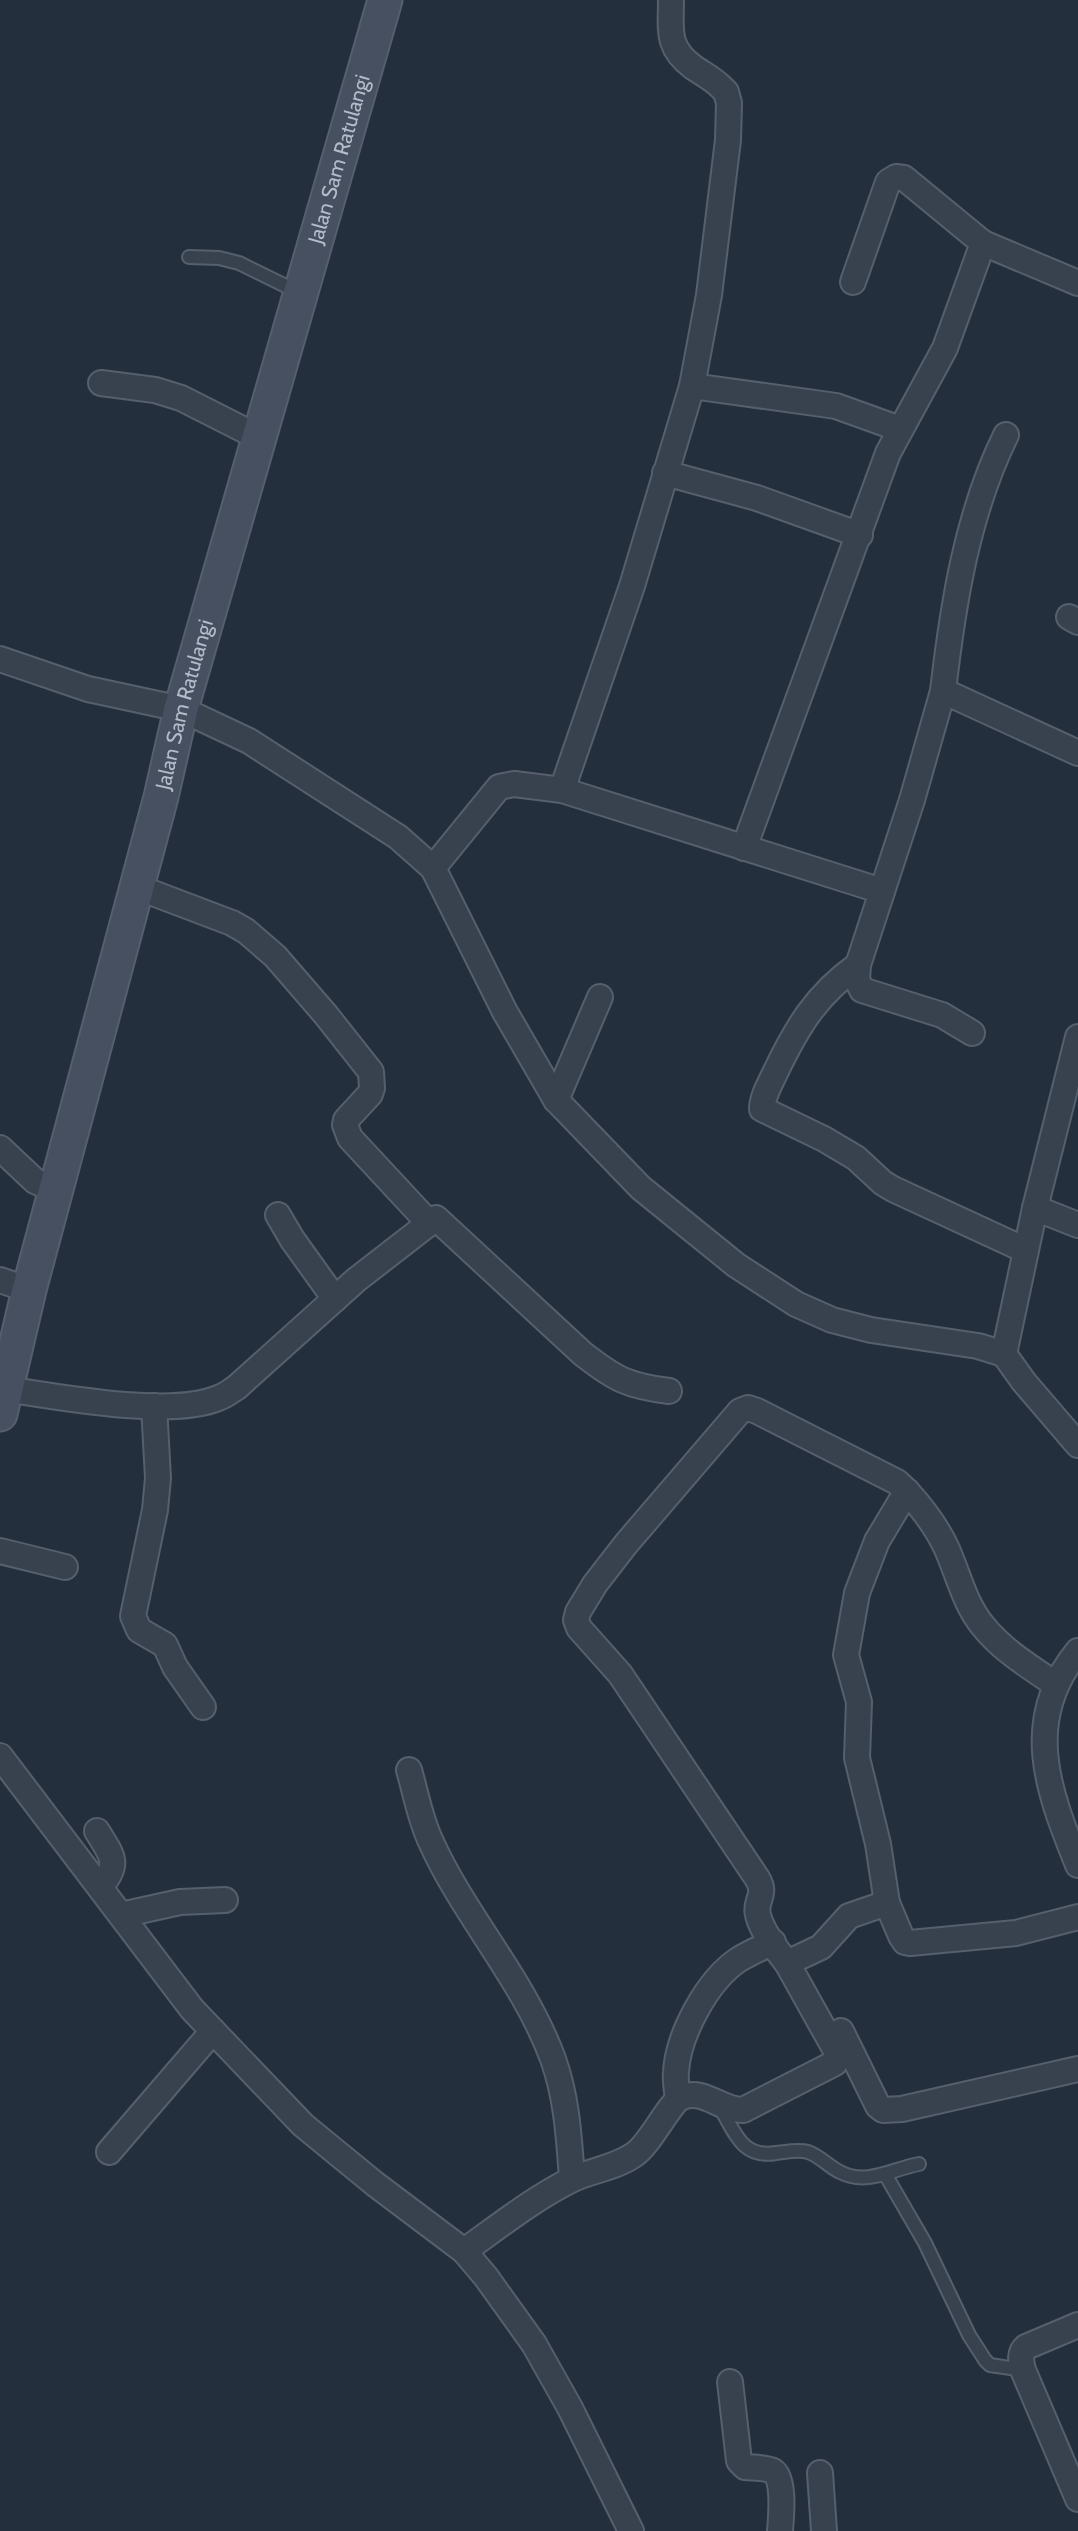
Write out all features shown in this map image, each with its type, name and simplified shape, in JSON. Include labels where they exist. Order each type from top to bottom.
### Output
[{"type":"street","name":"Jalan Sam Ratulangi","points":[[3,1402],[15,1285],[57,1191],[161,797],[181,709],[385,0]]},
{"type":"street","points":[[562,790],[632,586],[692,386],[709,295],[728,140],[729,111],[726,92],[683,58],[674,47],[670,27],[671,0]]},
{"type":"street","points":[[853,282],[888,183],[896,177],[904,178],[982,243],[1078,283]]},
{"type":"street","points":[[744,848],[888,453],[945,348],[982,243]]},
{"type":"street","points":[[101,383],[155,390],[181,398],[260,438]]},
{"type":"street","points":[[692,386],[836,406],[900,429]]},
{"type":"street","points":[[972,1033],[942,1015],[862,990],[857,980],[858,965],[912,800],[943,691],[951,623],[990,467],[1006,435]]},
{"type":"street","points":[[666,473],[757,498],[859,535]]},
{"type":"street","points":[[0,659],[88,689],[181,709],[248,741],[398,837],[433,868],[505,1012],[555,1100],[641,1188],[736,1265],[796,1304],[832,1320],[870,1330],[978,1346],[1004,1354],[1024,1382],[1078,1445]]},
{"type":"street","points":[[943,691],[1078,753]]},
{"type":"street","points":[[433,868],[499,787],[514,784],[562,790],[882,891]]},
{"type":"street","points":[[137,887],[190,905],[246,931],[275,956],[365,1062],[372,1077],[370,1094],[346,1120],[350,1139],[429,1223]]},
{"type":"street","points":[[858,965],[834,982],[802,1021],[764,1099],[762,1109],[856,1158],[892,1189],[1026,1250]]},
{"type":"street","points":[[555,1100],[600,997]]},
{"type":"street","points":[[1004,1354],[1035,1208],[1078,1037]]},
{"type":"street","points":[[0,1148],[35,1181],[57,1191]]},
{"type":"street","points":[[1035,1208],[1078,1225]]},
{"type":"street","points":[[278,1215],[292,1239],[345,1290]]},
{"type":"street","points":[[3,1402],[59,1398],[154,1406],[187,1405],[217,1399],[237,1387],[345,1290],[436,1218],[583,1354],[608,1373],[636,1387],[669,1391]]},
{"type":"street","points":[[154,1406],[158,1478],[155,1510],[133,1616],[139,1630],[158,1639],[165,1646],[203,1707]]},
{"type":"street","points":[[1055,1684],[1020,1660],[984,1627],[963,1593],[946,1547],[907,1491],[884,1474],[757,1411],[744,1409],[626,1544],[595,1584],[576,1615],[577,1625],[620,1674],[762,1886],[758,1916],[877,2106],[890,2111],[1078,2069]]},
{"type":"street","points":[[907,1491],[877,1541],[857,1593],[846,1655],[859,1702],[856,1745],[858,1766],[874,1825],[887,1903],[901,1936],[905,1942],[910,1943],[1016,1933],[1078,1917]]},
{"type":"street","points":[[0,1551],[65,1567]]},
{"type":"street","points":[[1078,1651],[1055,1684],[1047,1710],[1044,1736],[1046,1771],[1062,1825],[1078,1865]]},
{"type":"street","points":[[0,1756],[192,2010],[303,2125],[464,2251],[486,2277],[534,2344],[570,2408],[631,2531]]},
{"type":"street","points":[[409,1770],[430,1840],[454,1886],[496,1950],[535,2018],[553,2060],[568,2115],[572,2179]]},
{"type":"street","points":[[97,1831],[110,1852],[114,1865],[100,1887]]},
{"type":"street","points":[[121,1915],[180,1902],[225,1900]]},
{"type":"street","points":[[788,1963],[821,1947],[849,1916],[887,1903]]},
{"type":"street","points":[[678,2099],[675,2075],[681,2042],[703,1998],[718,1977],[737,1961],[773,1942]]},
{"type":"street","points":[[829,2006],[844,2054]]},
{"type":"street","points":[[109,2151],[213,2031]]},
{"type":"street","points":[[464,2251],[572,2179],[603,2170],[636,2154],[678,2099],[694,2095],[735,2110],[747,2109],[833,2064],[844,2054]]},
{"type":"street","points":[[1078,2325],[1026,2347],[1021,2354],[1020,2369],[1078,2499]]},
{"type":"street","points":[[730,2382],[739,2460],[745,2467],[762,2468],[776,2473],[780,2482],[780,2531]]},
{"type":"street","points":[[820,2473],[824,2531]]},
{"type":"lane","points":[[189,257],[219,258],[239,263],[301,294]]},
{"type":"lane","points":[[718,2103],[744,2146],[753,2152],[765,2155],[802,2151],[853,2178],[888,2174],[915,2165]]},
{"type":"lane","points":[[888,2174],[975,2345],[990,2365],[1020,2369]]}]
